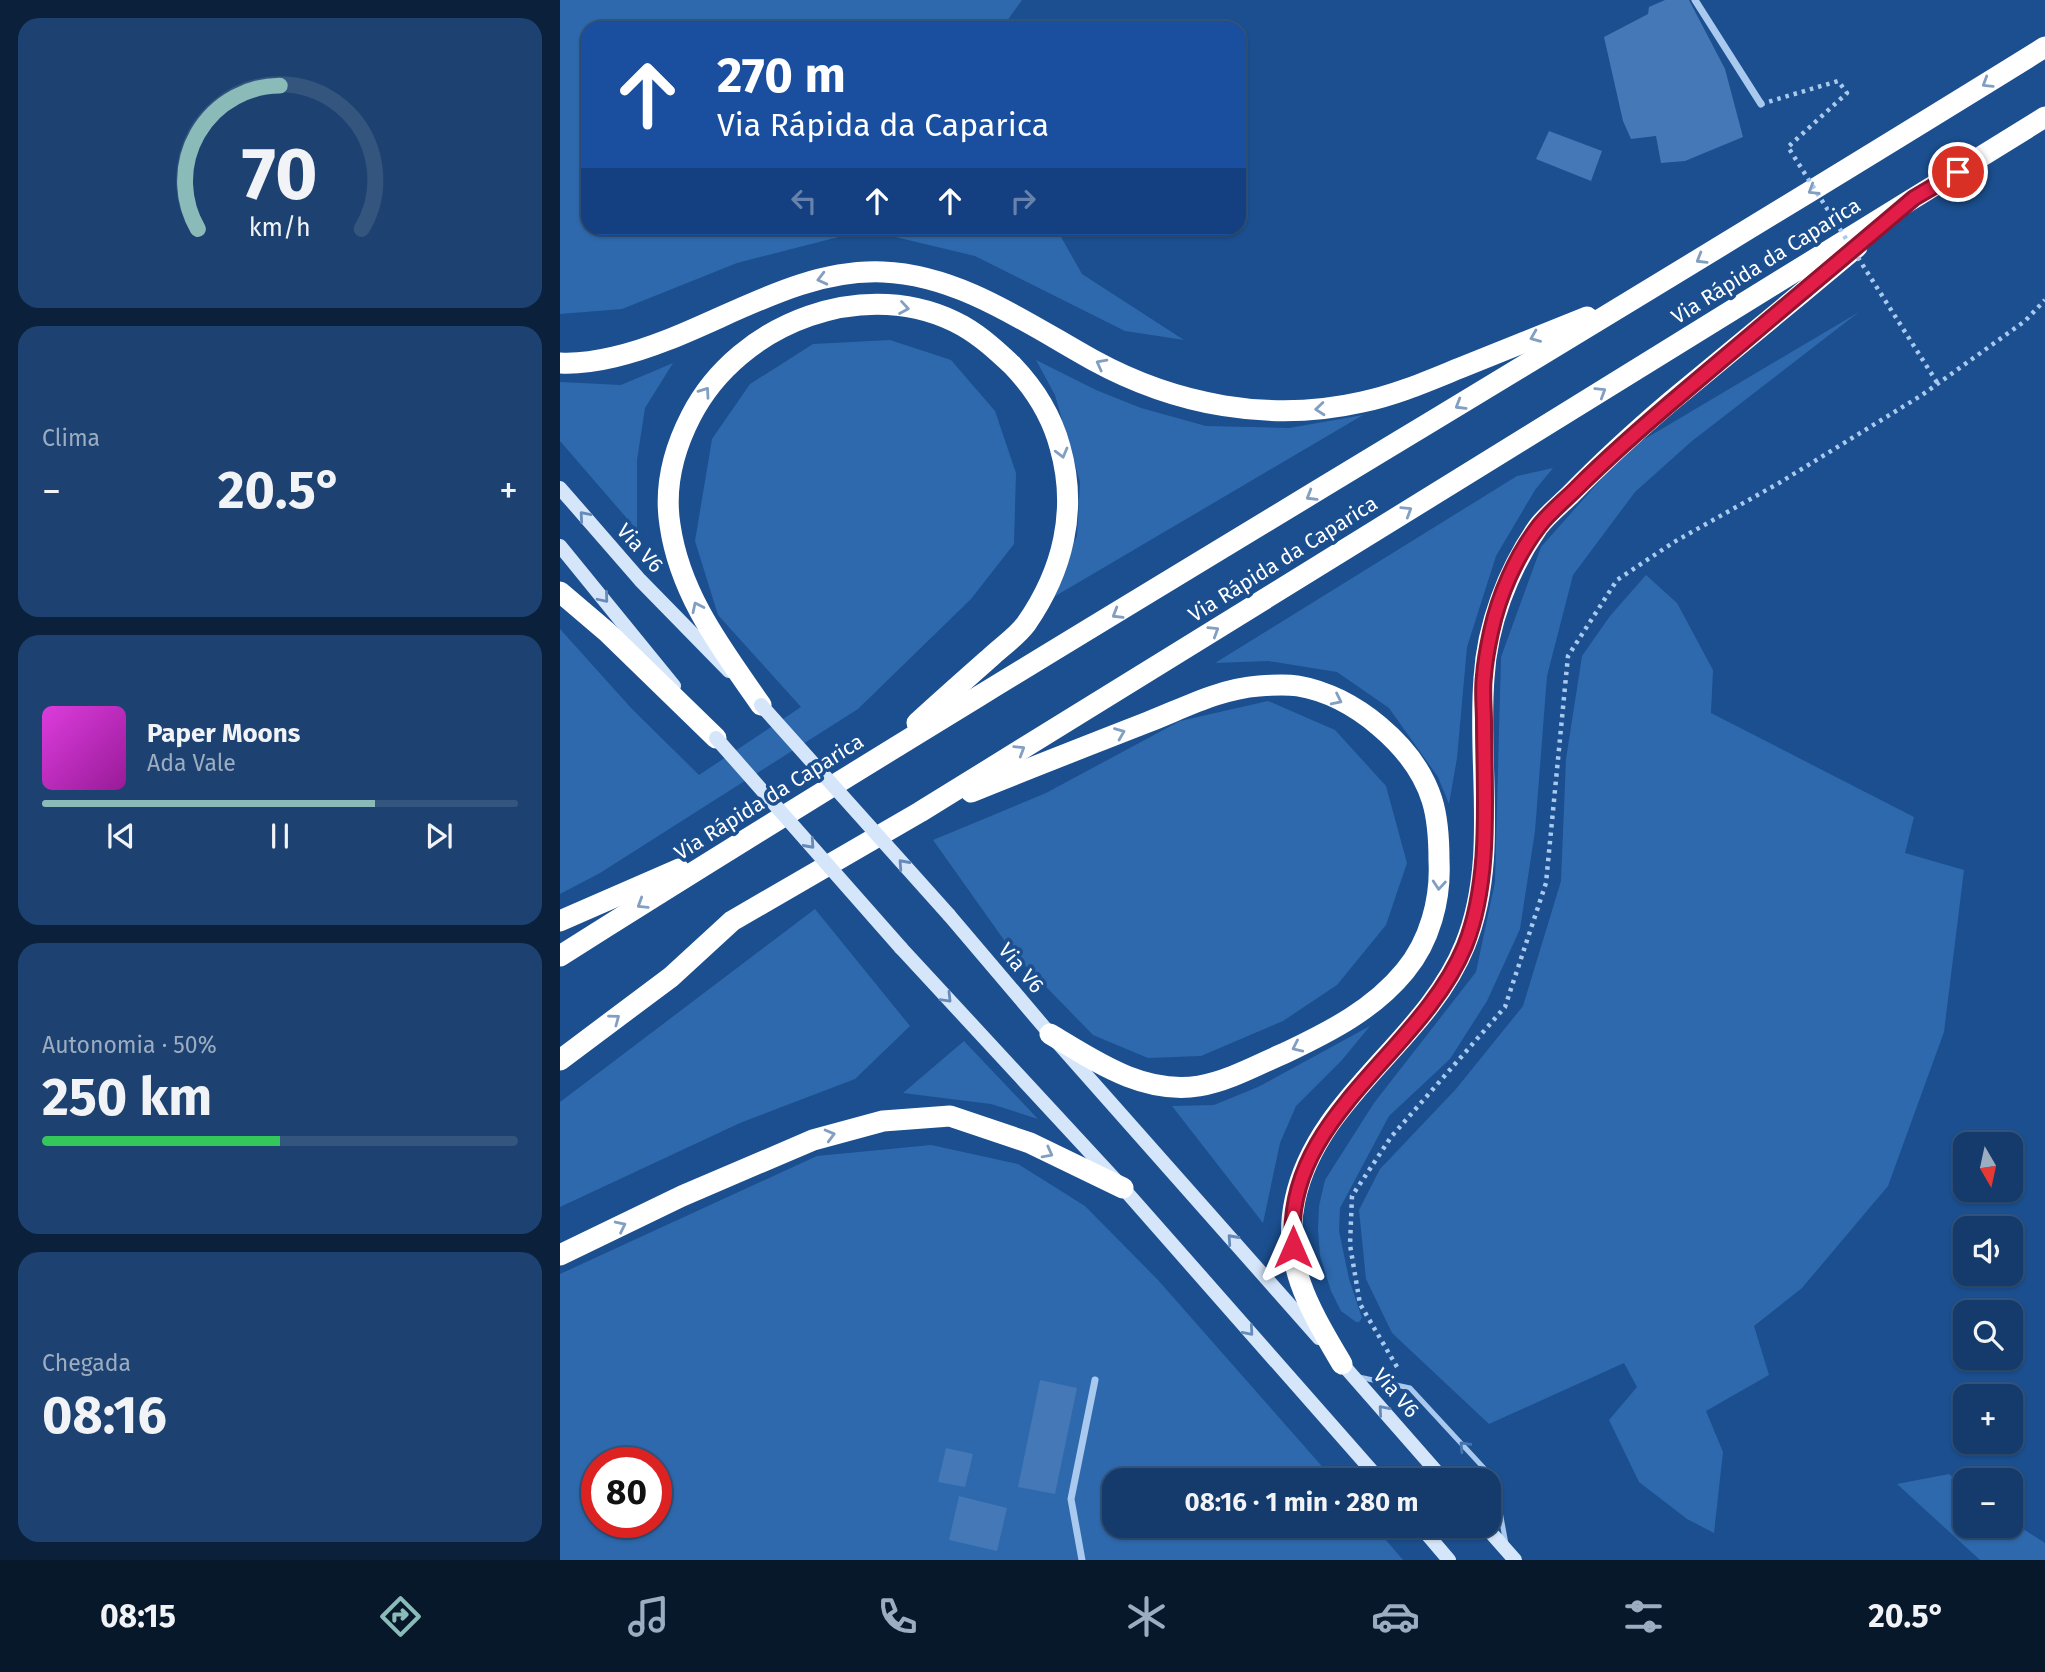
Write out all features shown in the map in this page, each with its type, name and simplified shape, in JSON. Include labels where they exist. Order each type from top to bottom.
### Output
[{"type":"highway","name":"Via Rápida da Caparica","points":[[560,957],[741,842],[1644,294],[2045,47]]},
{"type":"highway","name":"Via Rápida da Caparica","points":[[560,1059],[671,977],[732,921],[920,812],[2045,117]]},
{"type":"highway","points":[[1348,1370],[1309,1308],[1295,1269],[1291,1224],[1295,1200],[1302,1172],[1332,1119],[1417,1024],[1443,988],[1465,946],[1476,908],[1483,856],[1484,676],[1492,628],[1509,577],[1539,526],[1621,444],[1914,198]]},
{"type":"highway","points":[[560,363],[604,359],[638,351],[671,340],[786,289],[820,278],[849,273],[884,272],[917,276],[948,285],[1016,316],[1105,367],[1172,394],[1242,409],[1305,410],[1363,402],[1405,390],[1644,294]]},
{"type":"highway","points":[[761,705],[698,610],[675,552],[668,501],[671,475],[675,452],[697,403],[713,381],[743,352],[784,325],[816,314],[880,305],[937,316],[962,326],[982,339],[1021,374],[1048,416],[1065,465],[1068,521],[1064,545],[1042,600],[1023,628],[877,759]]},
{"type":"highway","points":[[560,592],[607,632],[716,738]]},
{"type":"highway","points":[[920,812],[1213,695],[1257,686],[1297,685],[1334,696],[1366,716],[1394,739],[1416,768],[1432,800],[1439,841],[1440,887],[1429,929],[1407,969],[1371,1006],[1311,1041],[1239,1073],[1199,1086],[1171,1087],[1141,1083],[1104,1067],[1050,1034]]},
{"type":"highway","points":[[560,921],[741,842]]},
{"type":"highway","points":[[560,1255],[682,1196],[813,1140],[883,1121],[950,1116],[1030,1143],[1123,1188]]},
{"type":"main road","name":"Via V6","points":[[560,488],[640,580],[761,705],[949,915],[1050,1034],[1434,1468]]},
{"type":"main road","points":[[560,546],[716,738],[901,947],[1123,1188],[1369,1468]]},
{"type":"main road","points":[[1431,1538],[1450,1560]]},
{"type":"main road","points":[[1496,1538],[1511,1555]]},
{"type":"street","points":[[1695,0],[1762,104]]},
{"type":"street","points":[[1082,1560],[1070,1499],[1095,1380]]},
{"type":"lane","points":[[1348,1370],[1410,1388],[1494,1479],[1511,1555]]},
{"type":"path","points":[[1762,104],[1838,81],[1847,93],[1788,146],[1938,384]]},
{"type":"path","points":[[1410,1388],[1360,1304],[1350,1245],[1352,1196],[1391,1137],[1505,1007],[1546,883],[1567,656],[1617,580],[1674,542],[1779,483],[1938,384],[2025,321],[2045,300]]},
{"type":"shaded area","points":[[560,0],[1022,0],[1007,21],[581,21],[581,235],[846,235],[737,263],[622,309],[560,314]]},
{"type":"shaded area","points":[[887,235],[1060,235],[1082,274],[1184,340],[1125,331],[975,256]]},
{"type":"shaded area","points":[[1859,312],[1692,441],[1635,492],[1573,575],[1547,676],[1535,831],[1520,929],[1487,1001],[1450,1059],[1389,1116],[1340,1208],[1339,1231],[1349,1279],[1362,1318],[1356,1322],[1341,1311],[1331,1291],[1320,1256],[1319,1206],[1325,1180],[1374,1103],[1476,972],[1495,882],[1501,657],[1541,547],[1628,449]]},
{"type":"shaded area","points":[[890,340],[951,360],[995,411],[1016,473],[1014,544],[971,599],[858,709],[600,873],[560,894],[560,629],[632,709],[699,775],[801,707],[718,615],[695,541],[712,439],[750,384],[813,344]]},
{"type":"shaded area","points":[[1036,360],[1096,390],[1141,408],[1206,426],[1289,428],[1363,415],[1047,601],[1077,536],[1080,482],[1055,395]]},
{"type":"shaded area","points":[[673,363],[645,408],[637,460],[637,530],[560,441],[560,382],[621,385]]},
{"type":"shaded area","points":[[1553,468],[1535,490],[1496,556],[1467,647],[1457,758],[1449,804],[1438,777],[1389,708],[1337,672],[1268,661],[1215,663],[1517,476]]},
{"type":"shaded area","points":[[1646,575],[1677,603],[1713,670],[1711,713],[1914,817],[1905,853],[1964,870],[1944,1032],[1888,1186],[1802,1288],[1754,1326],[1769,1375],[1706,1411],[1723,1452],[1714,1533],[1687,1519],[1639,1482],[1609,1420],[1637,1387],[1624,1363],[1489,1424],[1392,1333],[1366,1279],[1359,1210],[1380,1169],[1456,1089],[1523,1006],[1561,881],[1566,759],[1582,656],[1610,616]]},
{"type":"shaded area","points":[[1268,701],[1335,730],[1386,786],[1407,863],[1386,925],[1337,985],[1283,1021],[1201,1056],[1148,1058],[1093,1035],[1014,954],[933,840],[1046,793],[1180,721]]},
{"type":"shaded area","points":[[815,909],[910,1026],[855,1079],[740,1123],[560,1207],[560,1102]]},
{"type":"shaded area","points":[[1370,1026],[1342,1060],[1296,1106],[1280,1143],[1263,1223],[1172,1106],[1214,1105],[1258,1087]]},
{"type":"shaded area","points":[[964,1041],[1038,1119],[991,1104],[903,1093]]},
{"type":"shaded area","points":[[931,1145],[1018,1164],[1085,1206],[1158,1280],[1323,1468],[1102,1468],[1102,1538],[1384,1538],[1403,1560],[560,1560],[560,1274],[817,1156]]},
{"type":"shaded area","points":[[1949,1474],[1953,1477],[1953,1535],[1897,1484]]},
{"type":"shaded area","points":[[2023,1529],[2045,1543],[2045,1560],[1980,1560],[1956,1538],[2023,1538]]},
{"type":"building","points":[[1665,0],[1689,0],[1725,69],[1743,137],[1685,161],[1661,163],[1656,136],[1631,139],[1623,121],[1604,37],[1648,14],[1649,7]]},
{"type":"building","points":[[1549,131],[1602,151],[1591,181],[1536,159]]},
{"type":"building","points":[[1040,1380],[1077,1388],[1055,1494],[1018,1487]]},
{"type":"building","points":[[946,1448],[973,1454],[965,1487],[938,1482]]},
{"type":"building","points":[[959,1496],[1007,1508],[997,1551],[949,1540]]},
{"type":"route","points":[[1293,1247],[1291,1224],[1295,1200],[1302,1172],[1313,1150],[1332,1119],[1417,1024],[1443,988],[1465,946],[1476,908],[1483,856],[1484,676],[1492,628],[1509,577],[1539,526],[1621,444],[1914,198],[1958,172]]}]
